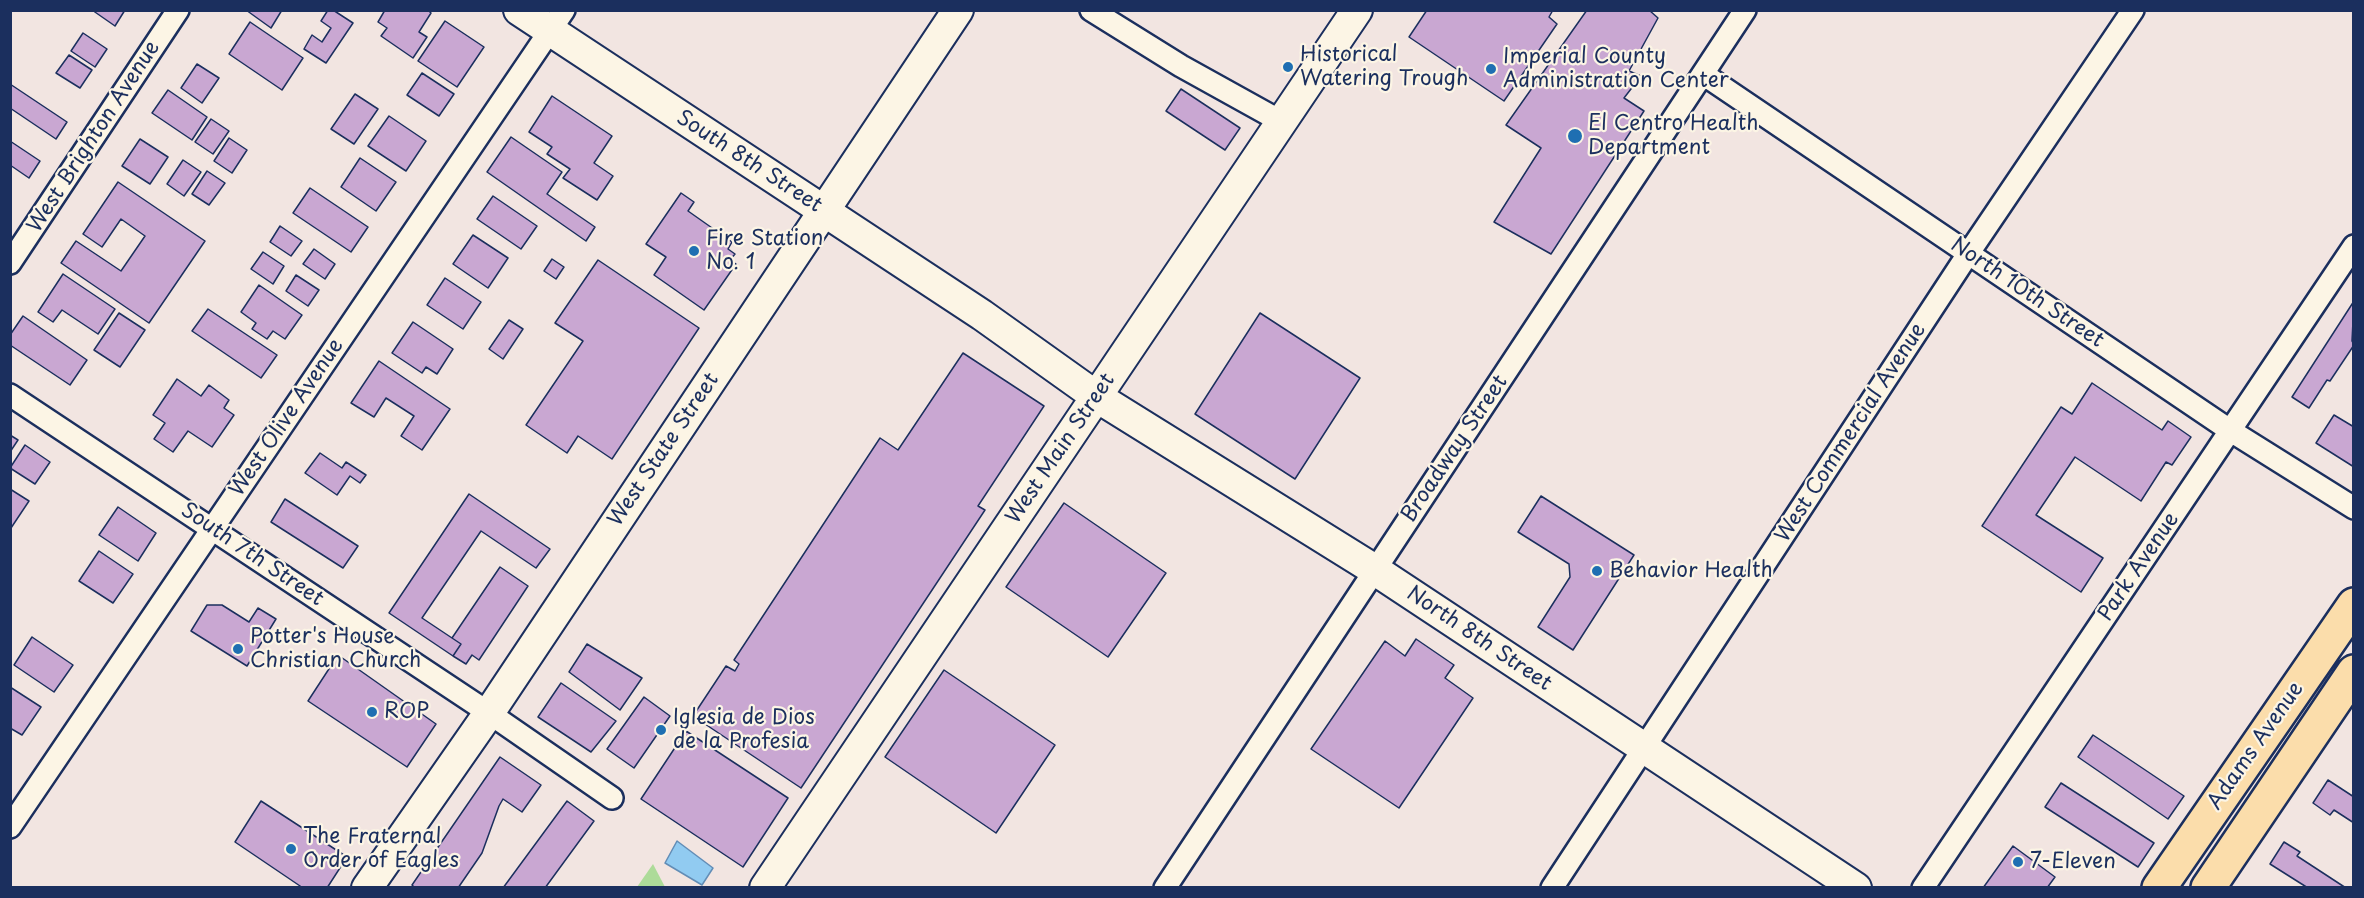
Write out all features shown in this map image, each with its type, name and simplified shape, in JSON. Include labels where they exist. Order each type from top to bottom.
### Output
[{"type":"main road","name":"Adams Avenue","points":[[2159,888],[2354,605]]},
{"type":"main road","name":"Adams Avenue","points":[[2208,888],[2354,672]]},
{"type":"street","name":"West Brighton Avenue","points":[[10,264],[178,10]]},
{"type":"street","name":"South 8th Street","points":[[519,10],[557,21],[823,211],[982,315],[1097,397]]},
{"type":"street","name":"West State Street","points":[[367,888],[489,713],[958,10]]},
{"type":"street","points":[[1091,10],[1172,61],[1282,122]]},
{"type":"street","name":"West Main Street","points":[[765,888],[1356,10]]},
{"type":"street","name":"Broadway Street","points":[[1165,888],[1745,10]]},
{"type":"street","name":"West Commercial Avenue","points":[[1552,888],[1968,254],[2133,10]]},
{"type":"street","name":"West Olive Avenue","points":[[10,827],[557,21]]},
{"type":"street","name":"North 10th Street","points":[[1702,74],[2231,431],[2354,508]]},
{"type":"street","name":"Park Avenue","points":[[1923,888],[2354,246]]},
{"type":"street","name":"South 7th Street","points":[[10,394],[489,713],[612,798]]},
{"type":"street","name":"North 8th Street","points":[[1097,397],[1375,570],[1856,888]]},
{"type":"green space","points":[[653,864],[665,887],[637,887]]},
{"type":"water","points":[[677,841],[713,868],[702,885],[665,863]]},
{"type":"building","points":[[92,10],[125,10],[115,26]]},
{"type":"building","points":[[246,10],[282,10],[271,28]]},
{"type":"building","points":[[328,10],[333,10],[353,23],[326,63],[304,49],[312,35],[322,42],[331,28],[321,21]]},
{"type":"building","points":[[385,10],[428,10],[431,13],[419,32],[427,37],[413,58],[381,36],[387,28],[378,22]]},
{"type":"building","name":"Imperial County Administration Center","points":[[1427,10],[1553,10],[1549,17],[1557,24],[1504,101],[1409,37]]},
{"type":"building","name":"El Centro Health Department","points":[[1587,10],[1649,10],[1658,18],[1629,71],[1641,76],[1624,98],[1644,111],[1551,254],[1494,222],[1541,148],[1506,125]]},
{"type":"building","points":[[445,21],[484,47],[457,87],[418,61]]},
{"type":"building","points":[[250,22],[303,58],[282,90],[229,54]]},
{"type":"building","points":[[83,33],[107,49],[95,67],[71,51]]},
{"type":"building","points":[[69,55],[92,70],[80,88],[56,73]]},
{"type":"building","points":[[197,64],[219,78],[202,103],[181,88]]},
{"type":"building","points":[[422,73],[454,94],[439,116],[407,95]]},
{"type":"building","points":[[10,84],[67,122],[56,139],[10,108]]},
{"type":"building","points":[[1181,89],[1240,128],[1225,150],[1166,111]]},
{"type":"building","points":[[168,90],[207,117],[192,140],[152,113]]},
{"type":"building","points":[[355,94],[378,109],[354,144],[331,129]]},
{"type":"building","points":[[552,96],[612,136],[594,163],[613,176],[597,200],[563,178],[570,169],[547,154],[552,147],[529,132]]},
{"type":"building","points":[[389,116],[426,141],[406,171],[368,146]]},
{"type":"building","points":[[211,119],[229,131],[213,154],[195,142]]},
{"type":"building","points":[[511,137],[562,172],[547,194],[595,227],[586,241],[487,172]]},
{"type":"building","points":[[229,138],[247,150],[232,173],[214,161]]},
{"type":"building","points":[[140,139],[168,157],[150,184],[122,166]]},
{"type":"building","points":[[10,141],[40,161],[29,178],[10,165]]},
{"type":"building","points":[[360,158],[396,182],[376,211],[341,187]]},
{"type":"building","points":[[183,160],[201,172],[184,196],[167,184]]},
{"type":"building","points":[[207,171],[225,183],[209,205],[192,194]]},
{"type":"building","points":[[118,182],[205,241],[149,323],[61,263],[76,241],[121,271],[145,236],[121,219],[102,247],[83,234]]},
{"type":"building","points":[[310,188],[368,227],[351,252],[293,213]]},
{"type":"building","name":"Fire Station No. 1","points":[[681,193],[694,202],[688,211],[732,242],[728,249],[735,254],[730,260],[736,264],[704,310],[654,275],[666,257],[646,244]]},
{"type":"building","points":[[493,196],[537,226],[521,249],[477,219]]},
{"type":"building","points":[[280,226],[302,241],[291,256],[270,242]]},
{"type":"building","points":[[473,235],[508,258],[488,288],[453,264]]},
{"type":"building","points":[[314,249],[335,264],[325,279],[303,264]]},
{"type":"building","points":[[263,252],[284,266],[273,284],[251,269]]},
{"type":"building","points":[[552,259],[564,267],[556,279],[544,271]]},
{"type":"building","points":[[598,260],[699,328],[612,459],[578,436],[567,453],[526,425],[583,341],[555,323]]},
{"type":"building","points":[[63,274],[115,309],[98,334],[62,310],[53,322],[38,312]]},
{"type":"building","points":[[296,275],[319,290],[308,306],[286,291]]},
{"type":"building","points":[[445,278],[481,302],[463,329],[427,305]]},
{"type":"building","points":[[259,285],[302,315],[285,339],[273,331],[267,339],[252,329],[256,323],[241,312]]},
{"type":"building","points":[[2354,301],[2352,341],[2354,345],[2309,408],[2292,397]]},
{"type":"building","points":[[208,309],[277,355],[261,378],[192,331]]},
{"type":"building","points":[[119,313],[145,330],[120,367],[94,350]]},
{"type":"building","points":[[1260,313],[1360,378],[1295,479],[1195,414]]},
{"type":"building","points":[[23,316],[87,360],[70,385],[10,345],[10,335]]},
{"type":"building","points":[[509,320],[523,329],[503,359],[489,349]]},
{"type":"building","points":[[413,322],[453,349],[437,374],[426,367],[422,373],[392,353]]},
{"type":"building","points":[[963,353],[1044,406],[978,506],[985,510],[801,788],[693,716],[726,666],[735,671],[739,664],[734,660],[880,438],[898,450]]},
{"type":"building","points":[[379,361],[450,409],[422,450],[401,436],[414,416],[386,398],[374,417],[351,403]]},
{"type":"building","points":[[177,379],[201,396],[209,385],[229,400],[224,408],[234,415],[212,447],[188,431],[173,452],[154,439],[165,423],[153,415]]},
{"type":"building","points":[[2092,383],[2162,430],[2168,421],[2191,437],[2172,465],[2166,462],[2141,501],[2075,457],[2036,515],[2103,558],[2081,592],[1982,526],[2061,407],[2072,414]]},
{"type":"building","points":[[2334,415],[2354,427],[2354,467],[2316,443]]},
{"type":"building","points":[[10,435],[18,440],[10,452]]},
{"type":"building","points":[[25,445],[50,462],[35,484],[10,468]]},
{"type":"building","points":[[320,453],[342,468],[346,462],[366,475],[360,483],[350,476],[337,495],[305,473]]},
{"type":"building","points":[[10,489],[29,501],[11,528],[10,528]]},
{"type":"building","points":[[469,494],[550,549],[536,568],[481,531],[422,618],[461,644],[453,656],[389,613]]},
{"type":"building","name":"Behavior Health","points":[[1541,496],[1634,555],[1573,650],[1538,627],[1570,577],[1569,564],[1518,532]]},
{"type":"building","points":[[285,499],[358,546],[343,568],[271,522]]},
{"type":"building","points":[[1064,503],[1166,573],[1108,657],[1006,587]]},
{"type":"building","points":[[118,507],[156,533],[138,561],[99,535]]},
{"type":"building","points":[[99,551],[133,574],[113,603],[79,581]]},
{"type":"building","points":[[500,567],[528,586],[479,660],[472,655],[466,664],[453,656],[461,644],[452,638]]},
{"type":"building","name":"Potter's House Christian Church","points":[[207,605],[222,605],[249,622],[258,608],[276,619],[247,666],[191,631]]},
{"type":"building","points":[[32,637],[73,665],[54,692],[14,665]]},
{"type":"building","points":[[1416,639],[1454,665],[1445,678],[1473,698],[1399,808],[1311,749],[1385,641],[1405,656]]},
{"type":"building","points":[[587,644],[642,678],[620,710],[569,672]]},
{"type":"building","name":"ROP","points":[[338,655],[436,724],[407,767],[308,701]]},
{"type":"building","points":[[944,670],[1055,745],[996,833],[885,757]]},
{"type":"building","points":[[561,683],[616,721],[591,752],[538,717]]},
{"type":"building","points":[[10,687],[41,707],[22,735],[10,728]]},
{"type":"building","points":[[644,697],[670,716],[634,768],[607,749]]},
{"type":"building","points":[[686,731],[788,798],[743,867],[641,799]]},
{"type":"building","points":[[2093,735],[2184,796],[2168,819],[2078,757]]},
{"type":"building","points":[[500,757],[541,785],[522,812],[503,799],[482,853],[458,888],[415,888],[412,885]]},
{"type":"building","points":[[2328,780],[2354,797],[2354,823],[2334,810],[2330,815],[2313,803]]},
{"type":"building","points":[[2061,783],[2154,843],[2138,867],[2045,807]]},
{"type":"building","name":"The Fraternal Order of Eagles","points":[[261,801],[347,857],[327,888],[303,888],[235,842]]},
{"type":"building","points":[[567,801],[594,821],[545,888],[503,888]]},
{"type":"building","points":[[2284,842],[2300,852],[2297,856],[2346,888],[2308,888],[2270,864]]},
{"type":"building","name":"7-Eleven","points":[[2013,846],[2055,877],[2047,888],[1983,888]]},
{"type":"place","name":"Historical Watering Trough","points":[[1288,67]]},
{"type":"place","name":"Imperial County Administration Center","points":[[1491,69]]},
{"type":"place","name":"El Centro Health Department","points":[[1575,136]]},
{"type":"place","name":"Fire Station No. 1","points":[[694,251]]},
{"type":"place","name":"Behavior Health","points":[[1597,571]]},
{"type":"place","name":"Potter's House Christian Church","points":[[238,649]]},
{"type":"place","name":"ROP","points":[[372,712]]},
{"type":"place","name":"Iglesia de Dios de la Profesia","points":[[661,730]]},
{"type":"place","name":"The Fraternal Order of Eagles","points":[[291,849]]},
{"type":"place","name":"7-Eleven","points":[[2018,862]]}]
